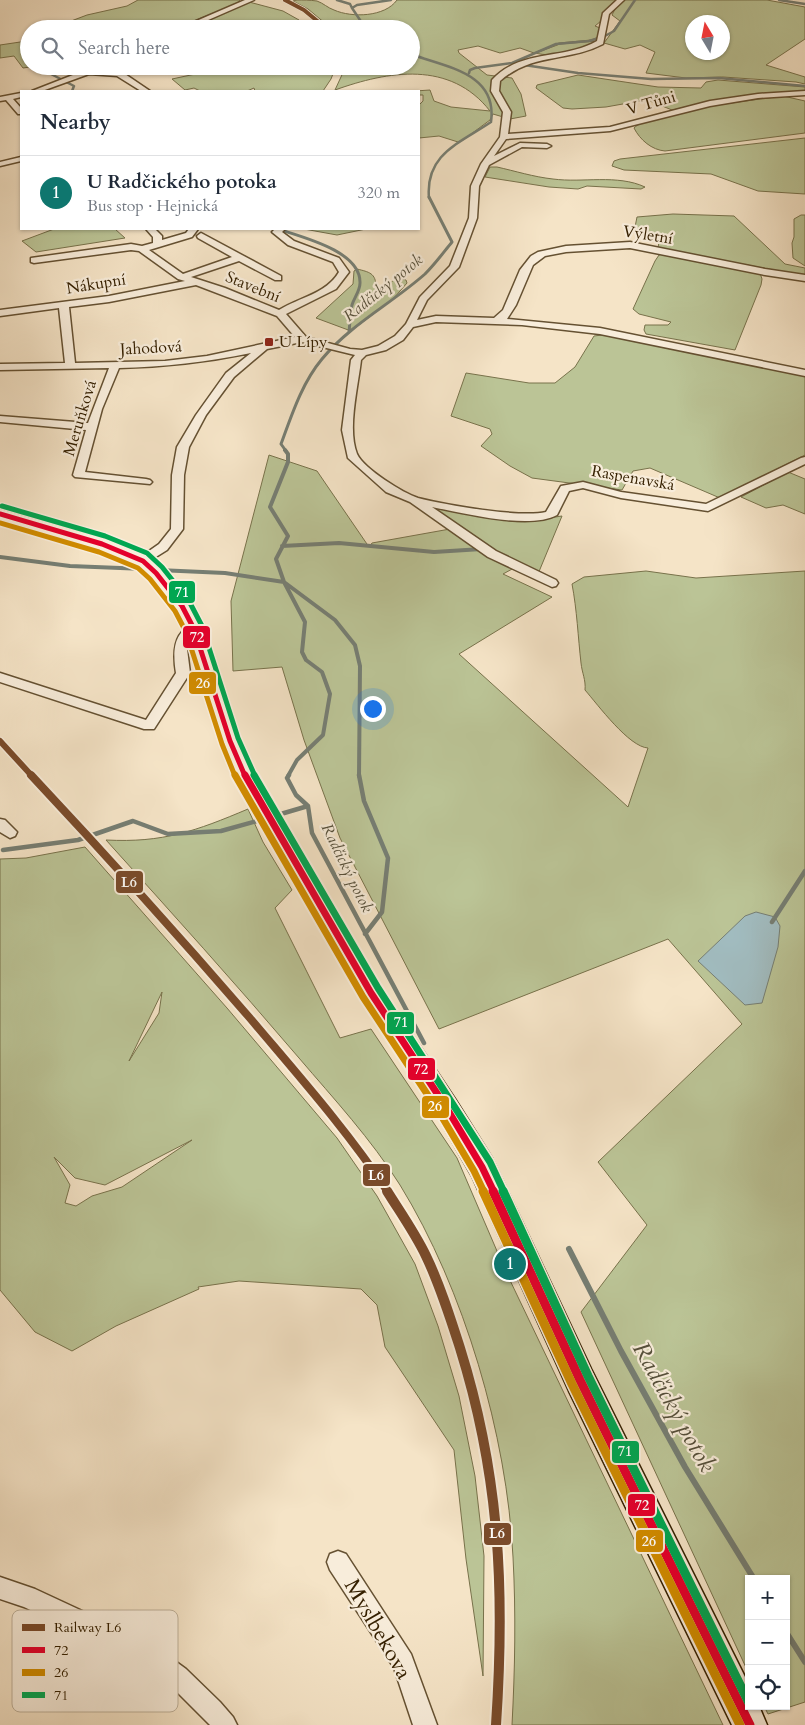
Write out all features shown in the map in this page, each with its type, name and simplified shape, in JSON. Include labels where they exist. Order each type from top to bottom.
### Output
[{"type":"main road","points":[[0,514],[102,544],[143,561],[166,585],[194,628],[230,742],[246,778],[371,993],[446,1107],[482,1167],[580,1380],[750,1725]]},
{"type":"street","points":[[203,20],[251,0]]},
{"type":"street","points":[[302,339],[350,352],[362,353],[382,348],[399,338],[410,326],[423,299],[454,267],[473,218],[475,186],[485,164],[504,137],[507,112],[495,90],[496,80],[518,64],[589,50],[600,42],[606,14],[621,0]]},
{"type":"street","points":[[38,90],[76,75]]},
{"type":"street","points":[[121,75],[144,90]]},
{"type":"street","name":"V Tůni","points":[[504,137],[610,129],[718,102],[805,93]]},
{"type":"street","points":[[4,98],[20,95]]},
{"type":"street","points":[[4,98],[20,111]]},
{"type":"street","points":[[485,164],[500,158],[512,148],[520,145],[547,146]]},
{"type":"street","points":[[0,164],[20,159]]},
{"type":"street","points":[[151,230],[158,236],[157,244]]},
{"type":"street","points":[[34,260],[131,247],[142,248],[188,235],[193,230]]},
{"type":"street","points":[[279,230],[276,232],[291,243],[336,260],[344,272],[337,284],[280,314]]},
{"type":"street","name":"Stavební","points":[[201,236],[278,278]]},
{"type":"street","name":"Výletní","points":[[494,322],[505,316],[526,268],[534,258],[551,252],[607,245],[630,245],[805,278]]},
{"type":"street","name":"Stavební","points":[[142,248],[181,277],[280,314],[302,339]]},
{"type":"street","name":"Stavební","points":[[181,277],[241,257]]},
{"type":"street","name":"Nákupní","points":[[0,313],[109,299],[196,282]]},
{"type":"street","name":"Meruňková","points":[[64,305],[70,365]]},
{"type":"street","points":[[410,326],[436,319],[522,322],[600,332],[718,354],[805,373]]},
{"type":"street","name":"Jahodová","points":[[1,370],[70,365],[164,364],[207,359],[302,339]]},
{"type":"street","points":[[143,561],[163,548],[177,529],[178,475],[183,447],[230,375],[267,346]]},
{"type":"street","name":"Raspenavská","points":[[362,353],[356,360],[347,430],[352,456],[360,466],[390,490],[414,500],[492,554],[552,583]]},
{"type":"street","name":"Meruňková","points":[[114,365],[97,409],[80,475],[146,482]]},
{"type":"street","points":[[0,419],[92,427]]},
{"type":"street","name":"Raspenavská","points":[[414,500],[515,517],[538,517],[549,515],[555,510],[559,495],[565,488],[583,486],[621,495],[708,508],[805,460]]},
{"type":"street","points":[[0,677],[149,726],[183,673],[179,650],[184,637],[194,628]]},
{"type":"street","name":"Myslbekova","points":[[338,1562],[403,1662],[425,1725]]},
{"type":"street","points":[[0,1588],[53,1610]]},
{"type":"street","points":[[178,1677],[225,1725]]},
{"type":"green space","points":[[138,0],[240,0],[238,3],[196,20],[74,20],[127,6]]},
{"type":"green space","points":[[397,0],[617,0],[613,3],[607,16],[595,26],[600,28],[599,37],[591,40],[559,43],[534,53],[520,48],[500,53],[478,46],[458,50],[459,53],[487,75],[512,78],[521,94],[526,116],[510,119],[493,114],[490,120],[458,142],[439,136],[420,138],[420,104],[423,101],[423,95],[420,95],[420,91],[430,90],[434,101],[451,107],[490,111],[474,95],[456,84],[437,77],[420,74],[420,20],[321,20],[308,9],[293,1],[317,1],[341,13],[359,15],[385,10]]},
{"type":"green space","points":[[624,0],[767,0],[805,7],[805,39],[766,65],[805,77],[805,84],[723,77],[686,78],[646,73],[655,52],[640,45],[625,49],[604,43],[620,21],[612,15],[617,5]]},
{"type":"green space","points":[[249,2],[283,11],[299,20],[203,20]]},
{"type":"green space","points":[[597,41],[585,48],[568,53],[550,55],[536,53],[560,44]]},
{"type":"green space","points":[[20,42],[20,64],[14,56],[0,58],[0,45]]},
{"type":"green space","points":[[191,75],[333,75],[324,90],[255,90],[254,88],[249,90],[198,90],[194,88],[185,90],[172,79]]},
{"type":"green space","points":[[342,75],[397,75],[355,83],[335,90]]},
{"type":"green space","points":[[578,75],[658,87],[701,88],[706,82],[718,80],[805,87],[805,91],[719,101],[672,110],[645,100],[606,107],[572,109],[563,108],[536,88],[537,85]]},
{"type":"green space","points":[[783,96],[805,101],[805,133],[665,151],[647,144],[634,128],[660,116],[681,111]]},
{"type":"green space","points":[[805,138],[805,194],[758,191],[711,174],[624,170],[612,166],[614,161],[620,159]]},
{"type":"green space","points":[[490,167],[553,179],[623,181],[645,187],[641,189],[587,186],[578,189],[549,187],[485,177]]},
{"type":"green space","points":[[673,214],[734,216],[785,264],[805,268],[805,276],[658,248],[659,242],[656,240],[634,232],[637,217]]},
{"type":"green space","points":[[805,215],[805,266],[793,258],[794,219]]},
{"type":"green space","points":[[51,230],[116,230],[125,238],[36,252],[22,241]]},
{"type":"green space","points":[[310,230],[361,230],[337,235]]},
{"type":"green space","points":[[662,254],[760,273],[761,285],[735,350],[646,334],[644,330],[645,325],[668,325],[671,322],[639,314],[633,309],[655,261]]},
{"type":"green space","points":[[357,269],[371,274],[379,290],[385,289],[396,279],[406,280],[407,283],[393,299],[351,331],[316,318],[353,284],[354,271]]},
{"type":"green space","points":[[594,336],[635,336],[657,343],[665,348],[805,371],[805,455],[720,498],[650,468],[633,471],[622,490],[532,478],[510,466],[481,446],[492,434],[490,429],[451,416],[466,373],[529,383],[555,383],[575,367]]},
{"type":"green space","points":[[269,455],[317,471],[369,547],[372,543],[450,529],[514,568],[503,574],[552,597],[459,654],[628,807],[648,748],[640,746],[623,733],[585,690],[572,584],[584,577],[646,571],[696,578],[805,571],[805,1702],[790,1707],[790,1575],[745,1575],[745,1665],[581,1312],[647,1225],[598,1162],[742,1024],[668,939],[439,1029],[340,838],[304,740],[282,667],[233,671],[231,601]]},
{"type":"green space","points":[[788,472],[805,479],[805,514],[783,505],[766,508],[741,497]]},
{"type":"green space","points":[[438,506],[521,522],[562,516],[538,574],[492,550],[433,509]]},
{"type":"green space","points":[[248,809],[263,842],[292,890],[275,908],[340,1038],[371,1029],[457,1158],[506,1272],[723,1725],[512,1725],[515,1599],[509,1510],[502,1462],[478,1364],[444,1270],[423,1226],[400,1185],[365,1135],[106,840],[145,840],[179,834],[212,824]]},
{"type":"green space","points":[[85,847],[227,1008],[337,1138],[377,1196],[415,1264],[438,1326],[459,1396],[475,1476],[484,1556],[483,1676],[466,1559],[454,1450],[385,1347],[377,1305],[361,1289],[239,1281],[198,1287],[199,1289],[116,1326],[72,1351],[35,1332],[0,1290],[0,859],[26,858]],"holes":[[[162,992],[159,1013],[129,1061]],[[192,1140],[122,1187],[92,1196],[76,1206],[65,1203],[70,1185],[54,1157],[75,1178],[105,1185]]]},
{"type":"green space","points":[[766,1710],[780,1710],[768,1714]]},
{"type":"water","points":[[756,912],[775,917],[780,926],[778,947],[762,1003],[745,1005],[698,961],[745,916]]},
{"type":"waterway","points":[[337,0],[350,4],[352,8]]},
{"type":"waterway","name":"Radčický potok","points":[[352,8],[357,5],[391,0]]},
{"type":"waterway","points":[[605,36],[614,31],[635,0]]},
{"type":"waterway","points":[[779,0],[805,4]]},
{"type":"waterway","name":"Radčický potok","points":[[352,8],[360,20]]},
{"type":"waterway","points":[[469,73],[470,70],[475,68],[512,63],[556,44],[589,41],[599,38]]},
{"type":"waterway","name":"Radčický potok","points":[[420,57],[466,74],[486,92],[491,105],[491,122],[447,151],[439,160],[429,183],[429,197]]},
{"type":"waterway","points":[[524,65],[578,73],[651,79],[719,78],[805,86]]},
{"type":"waterway","points":[[53,75],[74,86],[72,90]]},
{"type":"waterway","name":"Radčický potok","points":[[286,451],[281,444],[294,410],[309,378],[322,359],[358,325],[425,274],[452,242],[429,197]]},
{"type":"waterway","points":[[281,230],[315,241],[341,254],[351,262],[358,272],[360,286],[352,305],[349,332]]},
{"type":"waterway","name":"Radčický potok","points":[[283,546],[288,536],[270,507],[288,462],[288,454],[285,450]]},
{"type":"waterway","points":[[283,546],[339,543],[434,552],[482,549]]},
{"type":"waterway","name":"Radčický potok","points":[[283,546],[276,559],[284,582]]},
{"type":"waterway","points":[[0,557],[70,566],[145,569]]},
{"type":"waterway","points":[[158,570],[225,573],[284,582]]},
{"type":"waterway","points":[[284,582],[335,620],[355,645],[360,666],[359,775]]},
{"type":"waterway","name":"Radčický potok","points":[[284,582],[305,622],[302,652],[306,660],[322,672],[330,694],[323,735],[297,760],[288,776]]},
{"type":"waterway","name":"Radčický potok","points":[[289,775],[287,778],[296,795],[308,806]]},
{"type":"waterway","points":[[359,775],[364,801],[388,858],[382,912],[366,933]]},
{"type":"waterway","points":[[274,816],[308,806]]},
{"type":"waterway","name":"Radčický potok","points":[[308,806],[312,833],[366,933]]},
{"type":"waterway","points":[[3,850],[78,840],[133,821],[168,834],[221,831],[264,819]]},
{"type":"waterway","points":[[772,922],[805,871]]},
{"type":"waterway","name":"Radčický potok","points":[[366,933],[424,1043]]},
{"type":"waterway","name":"Radčický potok","points":[[569,1249],[621,1351],[685,1467],[752,1575]]},
{"type":"waterway","name":"Radčický potok","points":[[790,1638],[805,1662]]},
{"type":"rail line","name":"L6","points":[[285,0],[304,10],[316,20]]},
{"type":"rail line","name":"L6","points":[[0,741],[170,928],[324,1106],[375,1173],[426,1256],[455,1331],[466,1368],[485,1445],[492,1483],[500,1579],[496,1725]]},
{"type":"transit line","name":"71","points":[[2,506],[105,536],[147,553],[162,567],[189,601],[202,626],[238,738],[254,774],[378,988],[490,1162],[588,1376],[745,1695]]},
{"type":"transit line","name":"72","points":[[0,514],[102,544],[143,561],[156,573],[182,606],[194,629],[230,741],[246,778],[371,993],[446,1107],[482,1167],[580,1380],[750,1725]]},
{"type":"transit line","name":"26","points":[[0,523],[99,552],[138,568],[150,579],[175,611],[186,632],[222,744],[238,782],[363,997],[439,1112],[474,1171],[572,1384],[740,1725]]},
{"type":"place","name":"U Lípy","points":[[269,342]]},
{"type":"place","name":"U Radčického potoka","points":[[510,1264]]}]
